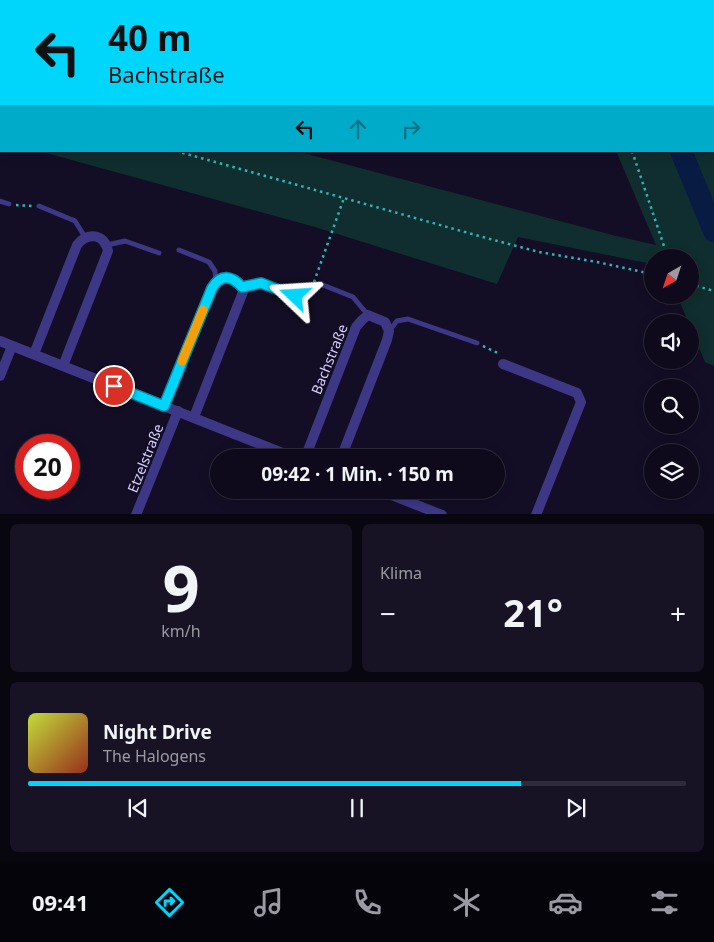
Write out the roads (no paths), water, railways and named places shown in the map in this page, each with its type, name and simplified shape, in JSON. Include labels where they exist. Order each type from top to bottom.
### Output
[{"type":"street","points":[[34,354],[77,245],[84,237],[93,236],[103,240],[108,251],[63,366]]},
{"type":"street","points":[[164,406],[216,281],[222,278],[237,281],[242,287],[241,300],[194,417]]},
{"type":"street","points":[[345,449],[387,340],[389,330],[385,322],[368,315]]},
{"type":"street","name":"Bachstraße","points":[[309,449],[356,327],[368,315]]},
{"type":"street","points":[[0,341],[272,449]]},
{"type":"street","points":[[0,376],[12,346]]},
{"type":"street","points":[[503,364],[577,394],[582,402],[536,514]]},
{"type":"street","name":"Etzelstraße","points":[[136,514],[178,411]]},
{"type":"street","points":[[403,499],[442,514]]},
{"type":"lane","points":[[0,201],[9,204]]},
{"type":"lane","points":[[39,206],[75,221],[84,237]]},
{"type":"lane","points":[[106,245],[125,240],[158,253]]},
{"type":"lane","points":[[179,250],[209,262],[215,271],[216,281]]},
{"type":"lane","points":[[242,287],[261,283],[295,296]]},
{"type":"lane","points":[[323,285],[353,297],[368,315]]},
{"type":"lane","points":[[389,330],[397,321],[408,319],[477,344]]},
{"type":"waterway","points":[[681,152],[714,231]]}]
